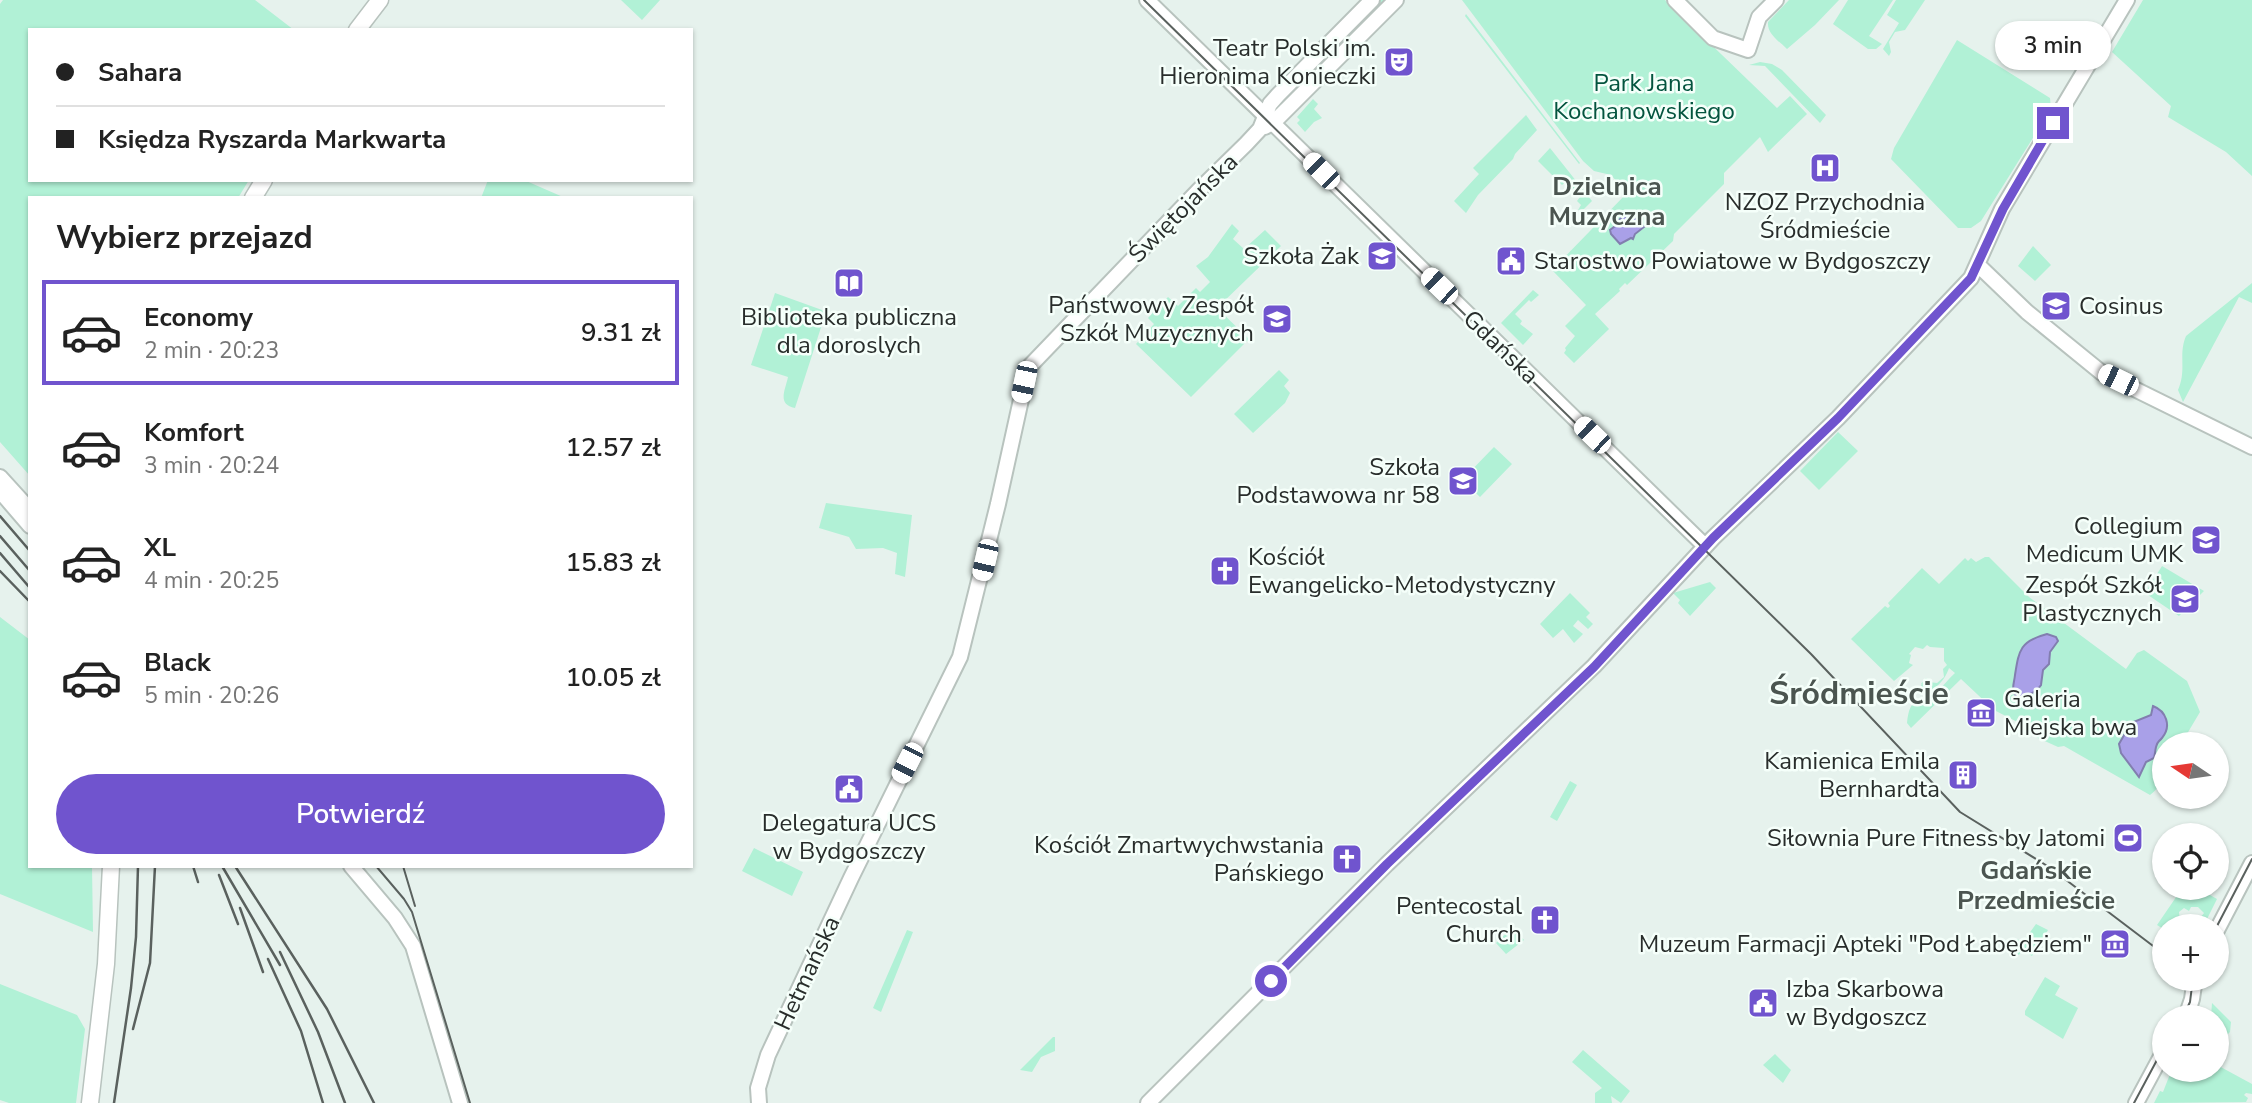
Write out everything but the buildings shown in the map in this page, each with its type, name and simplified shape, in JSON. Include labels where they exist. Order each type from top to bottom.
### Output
[{"type":"main road","points":[[359,28],[380,0]]},
{"type":"main road","points":[[90,1103],[106,964],[111,868]]},
{"type":"street","name":"Gdańska","points":[[1147,0],[1266,123],[1705,546]]},
{"type":"street","points":[[1266,123],[1270,104],[1372,0]]},
{"type":"street","points":[[1266,123],[1396,0]]},
{"type":"street","points":[[1675,0],[1713,38],[1748,50],[1759,17],[1776,0]]},
{"type":"street","points":[[1148,1103],[1387,864],[1594,667],[1705,546],[1838,418],[1971,278],[2003,209],[2127,0]]},
{"type":"street","name":"Świętojańska","points":[[1024,382],[1028,368],[1036,357],[1266,123]]},
{"type":"street","points":[[1978,265],[2028,312],[2102,373],[2252,447]]},
{"type":"street","name":"Hetmańska","points":[[759,1103],[758,1088],[763,1068],[854,873],[960,657],[998,504],[1024,382]]},
{"type":"street","points":[[0,477],[27,505]]},
{"type":"street","points":[[0,491],[28,524]]},
{"type":"street","points":[[2225,914],[2252,863]]},
{"type":"street","points":[[353,868],[396,918],[413,946],[460,1103]]},
{"type":"street","points":[[2136,1103],[2152,1073]]},
{"type":"green space","points":[[3,0],[255,0],[291,28],[28,28],[28,182],[248,182],[239,196],[28,196],[28,474],[0,442],[0,4]]},
{"type":"green space","points":[[621,0],[660,0],[642,20]]},
{"type":"green space","points":[[1377,0],[1390,0],[1285,105],[1281,100]]},
{"type":"green space","name":"Park Jana Kochanowskiego","points":[[1462,0],[1665,0],[1777,108],[1790,96],[1807,114],[1768,152],[1760,137],[1724,173],[1724,184],[1674,234],[1673,241],[1627,285],[1625,283],[1595,314],[1609,329],[1574,363],[1564,353],[1575,336],[1565,326],[1586,305],[1552,270],[1627,193],[1611,175],[1594,171],[1583,161]]},
{"type":"green space","points":[[1789,0],[1839,0],[1787,49],[1771,34],[1768,22]]},
{"type":"green space","points":[[1848,0],[1893,0],[1869,36],[1882,44],[1876,49],[1868,49],[1833,24]]},
{"type":"green space","points":[[1896,0],[1925,0],[1905,30],[1895,32],[1889,42],[1889,56],[1883,49],[1899,23],[1887,15]]},
{"type":"green space","points":[[2143,0],[2252,0],[2252,176],[2226,152],[2168,117],[2171,106],[2112,52]]},
{"type":"green space","points":[[1466,14],[1580,163],[1579,164],[1465,16]]},
{"type":"green space","points":[[1957,40],[2050,98],[2051,109],[1981,221],[1971,228],[1958,228],[1891,159],[1894,148]]},
{"type":"green space","points":[[1760,62],[1772,64],[1782,70],[1826,115],[1820,123],[1765,66],[1749,65]]},
{"type":"green space","points":[[1313,99],[1318,104],[1314,109],[1322,118],[1305,132],[1297,123],[1300,120],[1297,117]]},
{"type":"green space","points":[[1526,115],[1537,130],[1478,195],[1466,213],[1454,201],[1479,174],[1473,168]]},
{"type":"green space","points":[[1550,148],[1592,201],[1584,209],[1578,210],[1581,205],[1577,201],[1580,197],[1565,182],[1562,185],[1538,161]]},
{"type":"green space","points":[[487,182],[529,182],[561,196],[482,196]]},
{"type":"green space","points":[[1232,224],[1239,231],[1233,239],[1244,249],[1265,230],[1281,246],[1217,308],[1249,339],[1191,397],[1136,344],[1154,324],[1148,318],[1168,297],[1178,306],[1196,288],[1200,292],[1210,282],[1196,266],[1208,257]]},
{"type":"green space","points":[[2033,246],[2051,265],[2035,281],[2018,266]]},
{"type":"green space","points":[[2252,283],[2252,303],[2239,297],[2183,402],[2178,390],[2186,336]]},
{"type":"green space","points":[[1533,290],[1539,295],[1531,302],[1529,300],[1515,314],[1522,321],[1520,324],[1533,334],[1523,345],[1501,323]]},
{"type":"green space","points":[[775,293],[822,310],[825,315],[795,408],[784,400],[788,377],[751,365]]},
{"type":"green space","points":[[1279,370],[1289,380],[1284,386],[1290,393],[1285,403],[1253,433],[1234,414]]},
{"type":"green space","points":[[1838,432],[1858,451],[1819,490],[1800,471]]},
{"type":"green space","points":[[1494,447],[1512,464],[1480,497],[1462,480]]},
{"type":"green space","points":[[826,503],[912,515],[905,577],[895,574],[897,553],[883,548],[856,549],[849,537],[819,528]]},
{"type":"green space","points":[[1989,557],[2029,597],[2126,669],[2137,653],[2144,650],[2187,681],[2200,712],[2188,732],[2152,732],[2150,795],[2064,746],[2058,747],[2029,734],[2031,729],[1994,710],[1961,679],[1911,728],[1907,723],[1913,704],[1935,693],[1955,673],[1949,668],[1944,679],[1936,687],[1915,693],[1915,689],[1922,685],[1926,678],[1929,682],[1937,683],[1944,677],[1943,669],[1947,665],[1944,661],[1944,648],[1927,645],[1923,649],[1915,647],[1909,654],[1909,663],[1913,665],[1894,681],[1851,639],[1885,606],[1890,606],[1888,603],[1922,568],[1939,584],[1965,558],[1976,562]]},
{"type":"green space","points":[[2162,566],[2204,591],[2179,616],[2145,593]]},
{"type":"green space","points":[[1710,582],[1716,588],[1690,616],[1673,593]]},
{"type":"green space","points":[[1570,593],[1590,613],[1586,617],[1593,624],[1588,629],[1578,620],[1573,626],[1583,634],[1574,643],[1563,629],[1553,638],[1540,624]]},
{"type":"green space","points":[[0,617],[28,638],[28,868],[92,868],[93,932],[0,894]]},
{"type":"green space","points":[[1570,781],[1577,785],[1557,821],[1550,817]]},
{"type":"green space","points":[[754,848],[803,872],[792,896],[742,871]]},
{"type":"green space","points":[[2174,900],[2216,900],[2210,914],[2203,914],[2198,907],[2191,907],[2189,911],[2184,908],[2179,914],[2165,914]]},
{"type":"green space","points":[[2036,924],[2048,930],[2032,956],[2022,950],[2019,955],[2010,949],[2017,939],[2023,942]]},
{"type":"green space","points":[[1513,927],[1524,940],[1506,954],[1496,943]]},
{"type":"green space","points":[[907,930],[913,932],[881,1012],[873,1008]]},
{"type":"green space","points":[[2045,977],[2060,986],[2055,995],[2078,1008],[2063,1039],[2025,1015]]},
{"type":"green space","points":[[0,984],[77,1015],[85,1029],[76,1103],[9,1103],[0,1100]]},
{"type":"green space","points":[[1053,1037],[1055,1051],[1041,1057],[1032,1072],[1020,1070]]},
{"type":"green space","points":[[1583,1050],[1630,1091],[1621,1103],[1611,1096],[1612,1103],[1595,1103],[1595,1093],[1602,1088],[1572,1062]]},
{"type":"green space","points":[[1775,1054],[1791,1070],[1783,1083],[1763,1065]]},
{"type":"green space","points":[[2229,1072],[2252,1084],[2252,1094],[2244,1095],[2248,1098],[2246,1102],[2154,1103],[2160,1091],[2163,1092],[2167,1082],[2229,1082]]},
{"type":"shaded area","points":[[1631,214],[1644,227],[1633,239],[1620,244],[1610,230],[1623,216],[1628,217]]},
{"type":"shaded area","points":[[2047,634],[2056,637],[2058,641],[2050,652],[2049,664],[2043,670],[2041,685],[2024,698],[2016,697],[2013,686],[2022,648],[2031,640]]},
{"type":"shaded area","points":[[2153,706],[2158,708],[2166,719],[2167,729],[2166,732],[2152,732],[2152,759],[2146,762],[2139,777],[2121,753],[2119,744],[2131,723],[2151,715]]},
{"type":"tram line","points":[[1144,0],[1811,654],[1960,812],[2049,867],[2152,945]]},
{"type":"tram line","points":[[2223,914],[2252,859]]},
{"type":"tram line","points":[[378,868],[412,912],[470,1103]]},
{"type":"tram line","points":[[404,868],[415,906]]},
{"type":"tram line","points":[[2189,1005],[2191,991]]},
{"type":"tram line","points":[[2134,1103],[2152,1069]]},
{"type":"railway","points":[[0,516],[28,549]]},
{"type":"railway","points":[[0,536],[28,569]]},
{"type":"railway","points":[[0,553],[28,586]]},
{"type":"railway","points":[[0,571],[28,600]]},
{"type":"railway","points":[[114,1103],[131,988],[138,868]]},
{"type":"railway","points":[[133,1029],[150,963],[155,868]]},
{"type":"railway","points":[[194,868],[198,882]]},
{"type":"railway","points":[[223,868],[280,965]]},
{"type":"railway","points":[[236,868],[327,1009],[374,1103]]},
{"type":"railway","points":[[219,875],[238,924]]},
{"type":"railway","points":[[240,908],[263,972]]},
{"type":"railway","points":[[280,952],[318,1032],[345,1103]]},
{"type":"railway","points":[[268,959],[301,1031],[323,1103]]},
{"type":"place","name":"Teatr Polski im. Hieronima Konieczki","points":[[1399,62]]},
{"type":"place","name":"NZOZ Przychodnia Śródmieście","points":[[1825,168]]},
{"type":"place","name":"Szkoła Żak","points":[[1382,256]]},
{"type":"place","name":"Starostwo Powiatowe w Bydgoszczy","points":[[1511,261]]},
{"type":"place","name":"Biblioteka publiczna dla doroslych","points":[[849,283]]},
{"type":"place","name":"Cosinus","points":[[2056,306]]},
{"type":"place","name":"Państwowy Zespół Szkół Muzycznych","points":[[1277,319]]},
{"type":"place","name":"Szkoła Podstawowa nr 58","points":[[1463,481]]},
{"type":"place","name":"Collegium Medicum UMK","points":[[2206,540]]},
{"type":"place","name":"Kościół Ewangelicko-Metodystyczny","points":[[1225,571]]},
{"type":"place","name":"Zespół Szkół Plastycznych","points":[[2185,599]]},
{"type":"place","name":"Galeria Miejska bwa","points":[[1981,713]]},
{"type":"place","name":"Kamienica Emila Bernhardta","points":[[1963,775]]},
{"type":"place","name":"Delegatura UCS w Bydgoszczy","points":[[849,789]]},
{"type":"place","name":"Siłownia Pure Fitness by Jatomi","points":[[2128,838]]},
{"type":"place","name":"Kościół Zmartwychwstania Pańskiego","points":[[1347,859]]},
{"type":"place","name":"Pentecostal Church","points":[[1545,920]]},
{"type":"place","name":"Muzeum Farmacji Apteki \"Pod Łabędziem\"","points":[[2115,944]]},
{"type":"place","name":"Izba Skarbowa w Bydgoszcz","points":[[1763,1003]]},
{"type":"district","name":"Dzielnica Muzyczna","points":[[1607,201]]},
{"type":"district","name":"Śródmieście","points":[[1859,693]]},
{"type":"district","name":"Gdańskie Przedmieście","points":[[2036,885]]},
{"type":"route","points":[[1271,981],[1387,864],[1594,667],[1713,538],[1838,418],[1971,278],[2003,209],[2053,123]]}]
